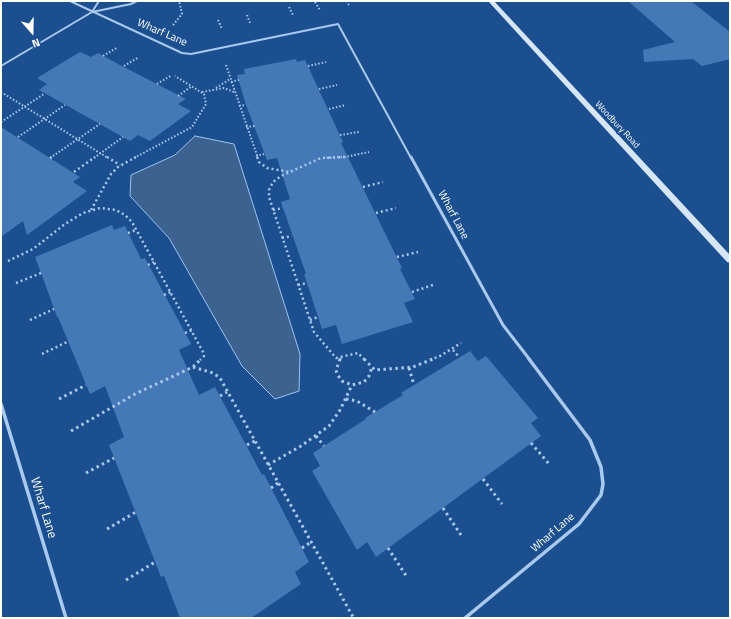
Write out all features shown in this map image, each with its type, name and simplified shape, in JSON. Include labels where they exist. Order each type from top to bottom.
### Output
[{"type":"street","name":"Woodbury Road","points":[[491,1],[730,260]]},
{"type":"lane","name":"Wharf Lane","points":[[70,1],[182,53],[191,54],[338,24],[503,325],[590,440],[601,467],[603,484],[600,495],[578,524],[466,618]]},
{"type":"lane","points":[[92,12],[99,1]]},
{"type":"lane","points":[[1,66],[92,12],[131,4],[137,1]]},
{"type":"lane","name":"Wharf Lane","points":[[1,404],[66,618]]},
{"type":"path","points":[[173,25],[182,14],[179,1]]},
{"type":"path","points":[[346,1],[349,5]]},
{"type":"path","points":[[315,2],[320,10]]},
{"type":"path","points":[[289,7],[293,16]]},
{"type":"path","points":[[247,15],[250,24]]},
{"type":"path","points":[[218,20],[222,29]]},
{"type":"path","points":[[103,56],[118,47]]},
{"type":"path","points":[[124,66],[138,57]]},
{"type":"path","points":[[308,66],[326,62]]},
{"type":"path","points":[[226,65],[259,162],[267,168],[290,172]]},
{"type":"path","points":[[91,210],[111,174],[120,165],[192,127],[206,104],[206,98],[202,92],[173,75],[157,84]]},
{"type":"path","points":[[216,89],[230,78]]},
{"type":"path","points":[[231,82],[239,80]]},
{"type":"path","points":[[319,89],[337,85]]},
{"type":"path","points":[[178,96],[192,86]]},
{"type":"path","points":[[202,92],[224,88],[234,92]]},
{"type":"path","points":[[1,92],[120,165]]},
{"type":"path","points":[[1,122],[44,94]]},
{"type":"path","points":[[18,137],[65,105]]},
{"type":"path","points":[[239,106],[246,105]]},
{"type":"path","points":[[329,109],[346,105]]},
{"type":"path","points":[[50,158],[100,124]]},
{"type":"path","points":[[246,127],[255,126]]},
{"type":"path","points":[[340,135],[359,132]]},
{"type":"path","points":[[74,172],[123,137]]},
{"type":"path","points":[[369,152],[345,157],[325,157],[276,179],[268,194],[314,332],[336,358],[358,353],[375,370],[409,368],[452,350],[461,343]]},
{"type":"path","points":[[256,156],[264,154]]},
{"type":"path","points":[[362,187],[383,182]]},
{"type":"path","points":[[8,261],[33,249],[73,218],[91,210],[108,208],[116,210],[125,215],[136,230],[203,352],[204,356],[192,367],[135,394],[71,431]]},
{"type":"path","points":[[273,210],[283,208]]},
{"type":"path","points":[[376,213],[396,208]]},
{"type":"path","points":[[128,233],[136,230]]},
{"type":"path","points":[[282,238],[292,236]]},
{"type":"path","points":[[397,257],[418,252]]},
{"type":"path","points":[[148,265],[154,262]]},
{"type":"path","points":[[16,283],[41,273]]},
{"type":"path","points":[[298,285],[308,283]]},
{"type":"path","points":[[412,292],[433,285]]},
{"type":"path","points":[[164,295],[171,292]]},
{"type":"path","points":[[30,320],[54,310]]},
{"type":"path","points":[[310,320],[318,317]]},
{"type":"path","points":[[185,333],[192,330]]},
{"type":"path","points":[[42,354],[68,342]]},
{"type":"path","points":[[452,350],[459,357]]},
{"type":"path","points":[[341,357],[336,370],[337,374],[342,381],[352,385],[364,382],[369,376],[372,367]]},
{"type":"path","points":[[192,367],[220,378],[353,617]]},
{"type":"path","points":[[409,368],[414,385]]},
{"type":"path","points":[[59,399],[86,385]]},
{"type":"path","points":[[268,465],[316,436],[329,426],[346,399],[352,385]]},
{"type":"path","points":[[220,396],[227,392]]},
{"type":"path","points":[[346,399],[358,400],[375,412]]},
{"type":"path","points":[[316,436],[324,446]]},
{"type":"path","points":[[246,445],[255,441]]},
{"type":"path","points":[[531,443],[550,465]]},
{"type":"path","points":[[86,473],[114,458]]},
{"type":"path","points":[[483,479],[502,504]]},
{"type":"path","points":[[271,488],[278,483]]},
{"type":"path","points":[[443,508],[461,535]]},
{"type":"path","points":[[107,529],[136,512]]},
{"type":"path","points":[[302,548],[311,542]]},
{"type":"path","points":[[388,548],[407,577]]},
{"type":"path","points":[[126,580],[156,562]]},
{"type":"water","points":[[195,136],[234,144],[300,354],[299,391],[275,399],[242,366],[169,238],[130,196],[131,175],[175,155]]},
{"type":"building","points":[[628,1],[691,1],[730,32],[730,59],[702,66],[693,59],[644,62],[643,50],[675,42]]},
{"type":"building","points":[[80,52],[91,57],[98,53],[186,99],[178,104],[191,111],[150,141],[138,135],[130,141],[39,90],[47,84],[37,78]]},
{"type":"building","points":[[296,59],[297,62],[305,60],[343,142],[341,143],[402,268],[400,269],[415,299],[404,303],[413,322],[342,344],[336,325],[322,329],[304,274],[306,274],[281,202],[290,199],[277,158],[267,160],[246,105],[237,75],[245,74],[244,69]]},
{"type":"building","points":[[1,127],[80,177],[73,182],[87,191],[27,235],[23,221],[1,237]]},
{"type":"building","points":[[112,225],[114,230],[125,226],[141,259],[145,258],[191,344],[179,350],[199,395],[215,387],[262,475],[264,474],[309,562],[295,572],[301,584],[251,618],[180,618],[164,576],[161,577],[109,445],[124,437],[105,386],[90,394],[57,317],[35,257]]},
{"type":"building","points":[[470,351],[478,361],[486,356],[538,418],[531,423],[541,436],[376,557],[367,542],[357,550],[312,471],[320,466],[313,453],[366,419],[365,418],[403,395],[401,393]]}]
